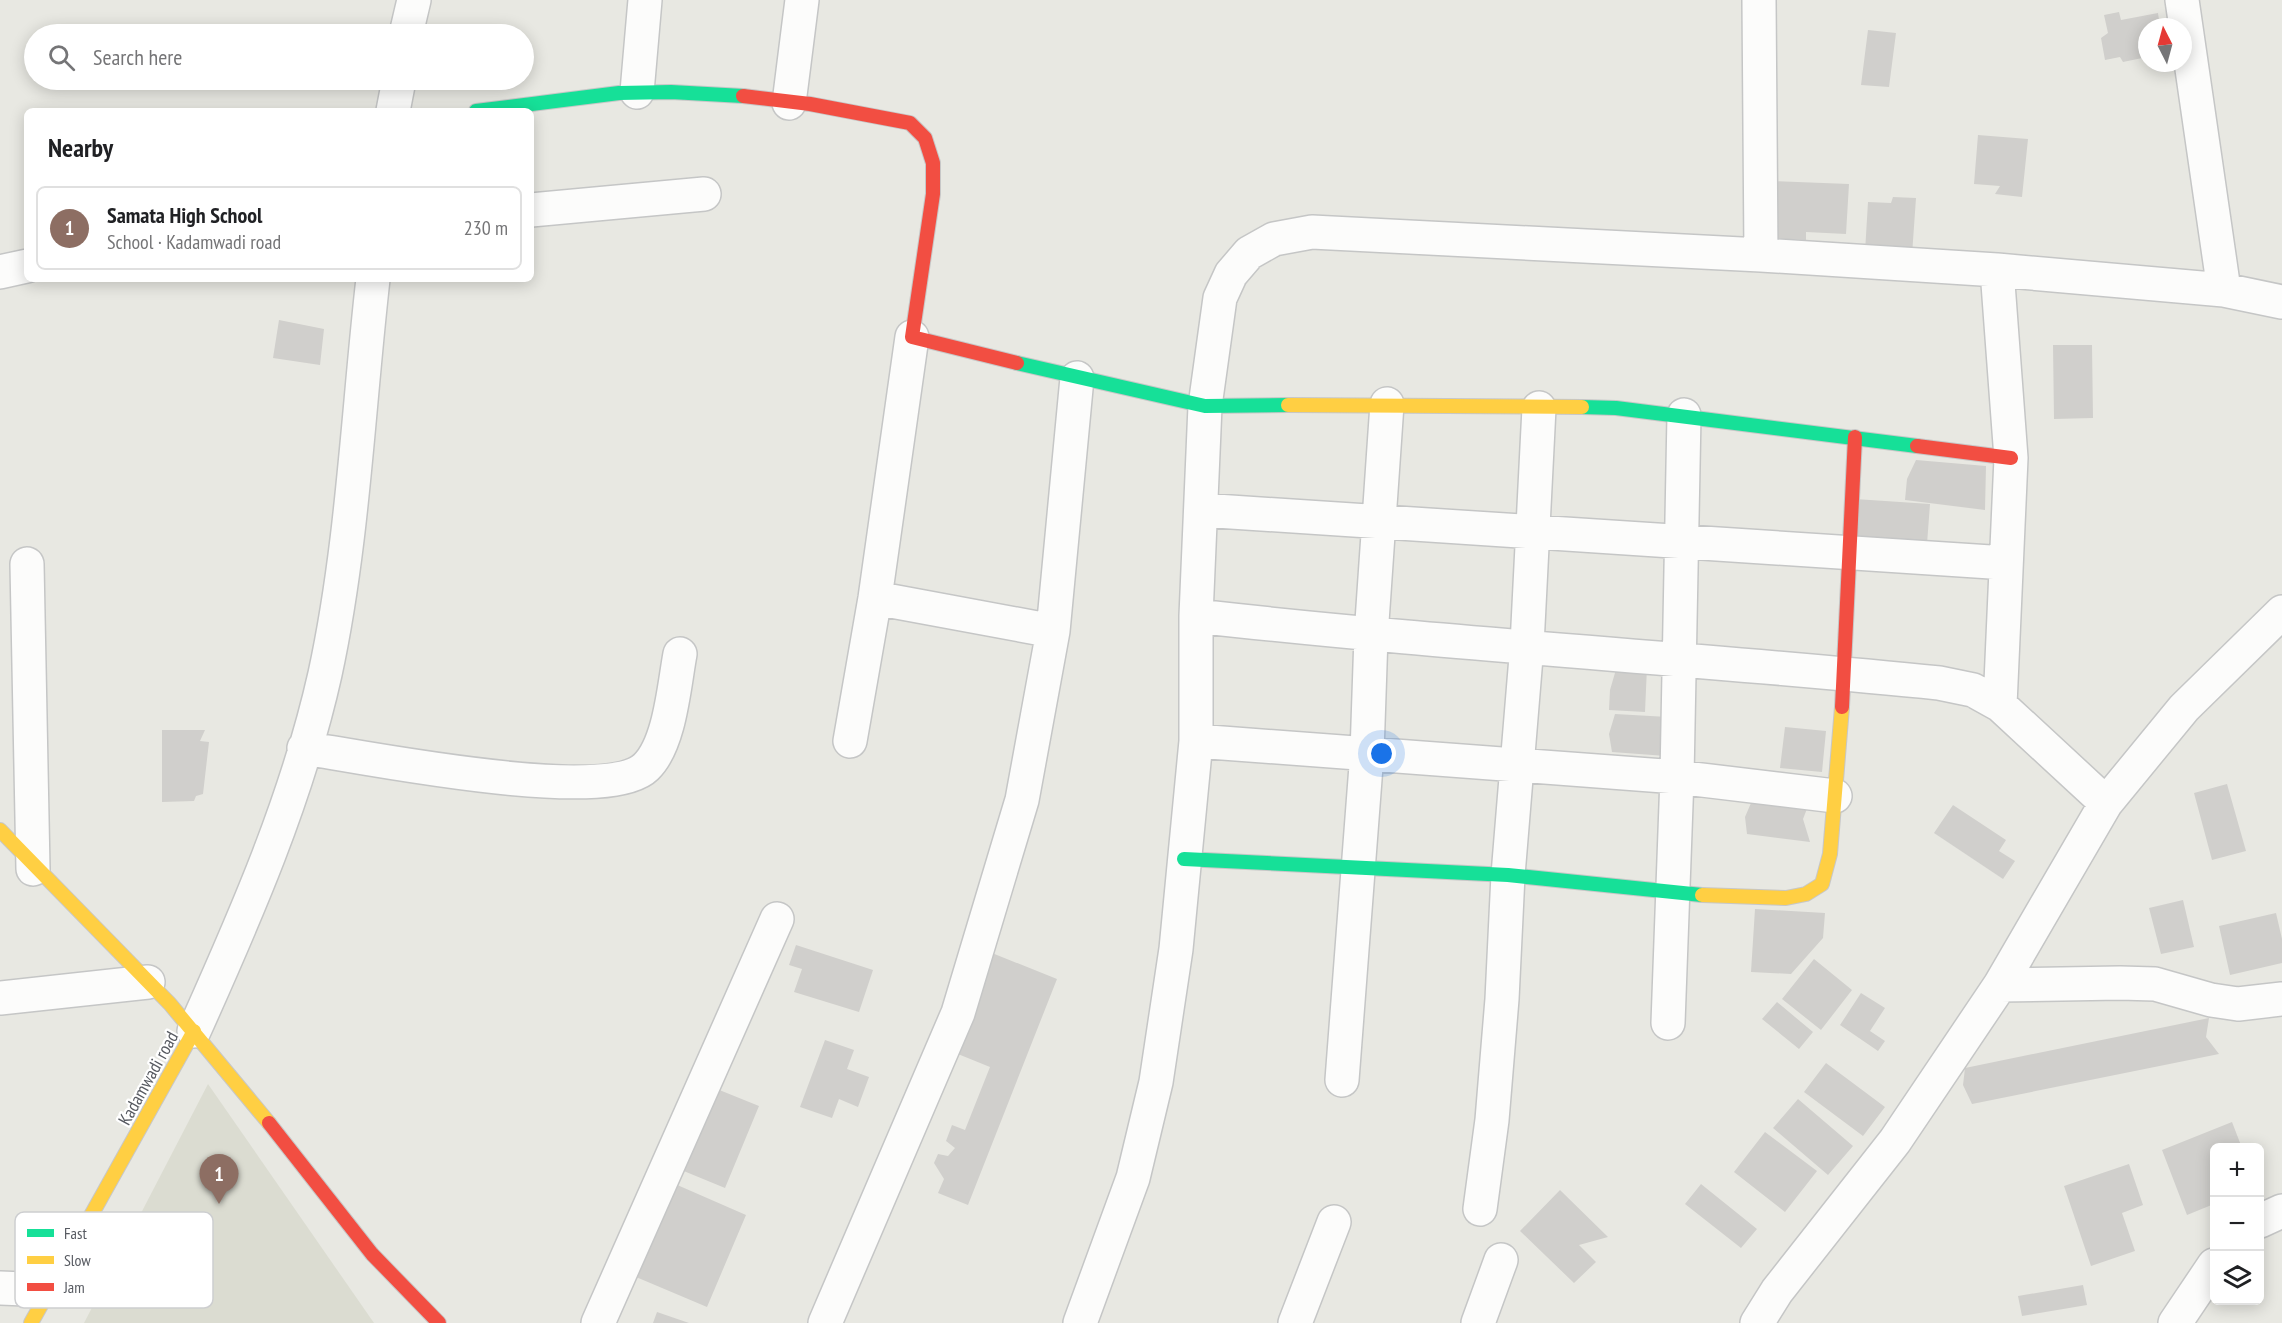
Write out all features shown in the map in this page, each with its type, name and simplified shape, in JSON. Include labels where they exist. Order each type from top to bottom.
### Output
[{"type":"street","points":[[408,24],[414,0]]},
{"type":"street","points":[[637,92],[645,0]]},
{"type":"street","points":[[789,103],[802,0]]},
{"type":"street","points":[[1759,0],[1761,255]]},
{"type":"street","points":[[2175,1],[2224,290]]},
{"type":"street","points":[[394,108],[397,90]]},
{"type":"street","points":[[501,108],[637,92],[695,92],[789,103],[910,123],[924,134],[932,153],[933,194],[875,598],[850,741]]},
{"type":"street","points":[[534,210],[704,194]]},
{"type":"street","points":[[1080,1323],[1133,1178],[1156,1082],[1176,949],[1196,741],[1196,616],[1205,406],[1220,298],[1231,274],[1248,253],[1274,239],[1312,232],[1761,255],[1997,270],[2224,290],[2282,302]]},
{"type":"street","points":[[0,272],[24,267]]},
{"type":"street","points":[[1997,270],[2011,458],[2000,705]]},
{"type":"street","points":[[373,282],[344,554],[325,674],[276,839],[194,1031],[317,1188],[406,1293],[440,1323]]},
{"type":"street","points":[[912,337],[1077,378],[1205,406],[1386,404],[1616,408],[2011,458]]},
{"type":"street","points":[[825,1323],[958,1013],[1022,800],[1053,631],[1077,378]]},
{"type":"street","points":[[1342,1080],[1367,753],[1371,636],[1381,523],[1386,404]]},
{"type":"street","points":[[1480,1209],[1497,1054],[1516,764],[1527,645],[1539,408]]},
{"type":"street","points":[[1668,1023],[1677,777],[1684,415]]},
{"type":"street","points":[[1184,859],[1508,875],[1671,894],[1786,898],[1806,894],[1822,884],[1827,872],[1845,673],[1855,437]]},
{"type":"street","points":[[1201,510],[2006,563]]},
{"type":"street","points":[[27,564],[33,869]]},
{"type":"street","points":[[875,598],[1053,631]]},
{"type":"street","points":[[1758,1323],[1777,1291],[1895,1141],[2000,985],[2106,803],[2184,708],[2282,612]]},
{"type":"street","points":[[1196,616],[1371,636],[1527,645],[1939,683],[1973,690],[2000,705],[2106,803]]},
{"type":"street","points":[[304,748],[459,772],[570,782],[622,779],[645,768],[658,750],[666,724],[680,654]]},
{"type":"street","points":[[1196,741],[1677,777],[1835,796]]},
{"type":"street","name":"Kadamwadi road","points":[[0,830],[33,869],[148,981],[194,1031],[93,1212]]},
{"type":"street","points":[[598,1323],[777,919]]},
{"type":"street","points":[[0,998],[148,981]]},
{"type":"street","points":[[2000,985],[2120,982],[2155,984],[2211,1000],[2238,1004],[2282,999]]},
{"type":"street","points":[[2264,1219],[2282,1211]]},
{"type":"street","points":[[1294,1323],[1334,1222]]},
{"type":"street","points":[[1478,1323],[1500,1260]]},
{"type":"street","points":[[2175,1323],[2210,1271]]},
{"type":"street","points":[[0,1288],[15,1289]]},
{"type":"street","name":"Kadamwadi road","points":[[31,1323],[40,1308]]},
{"type":"shaded area","points":[[208,1084],[374,1323],[84,1323],[92,1308],[213,1308],[213,1212],[142,1212]]},
{"type":"building","points":[[2119,12],[2121,20],[2158,13],[2159,18],[2138,18],[2138,59],[2123,62],[2120,57],[2105,60],[2101,38],[2108,33],[2104,15]]},
{"type":"building","points":[[1868,30],[1896,33],[1889,87],[1861,85]]},
{"type":"building","points":[[1978,135],[2028,139],[2022,197],[1995,194],[2000,186],[1974,184]]},
{"type":"building","points":[[1770,181],[1849,184],[1846,234],[1806,232],[1806,240],[1768,238]]},
{"type":"building","points":[[1893,197],[1916,198],[1912,255],[1865,252],[1868,202],[1891,203]]},
{"type":"building","points":[[279,320],[324,329],[320,365],[273,358]]},
{"type":"building","points":[[2053,345],[2092,345],[2093,418],[2054,419]]},
{"type":"building","points":[[1916,460],[1986,466],[1985,510],[1905,500],[1907,479]]},
{"type":"building","points":[[1855,499],[1930,504],[1927,544],[1852,539]]},
{"type":"building","points":[[1617,666],[1647,667],[1645,712],[1609,710],[1610,690]]},
{"type":"building","points":[[1615,714],[1668,717],[1661,733],[1666,756],[1612,752],[1609,734]]},
{"type":"building","points":[[1785,727],[1826,731],[1822,772],[1780,768]]},
{"type":"building","points":[[162,730],[205,730],[200,741],[209,742],[203,794],[196,796],[194,801],[162,802]]},
{"type":"building","points":[[2227,784],[2246,851],[2212,860],[2194,793]]},
{"type":"building","points":[[1754,796],[1810,801],[1803,819],[1810,842],[1747,834],[1745,817]]},
{"type":"building","points":[[1953,805],[2006,840],[1999,851],[2015,861],[2003,879],[1934,833]]},
{"type":"building","points":[[2183,900],[2194,947],[2161,954],[2149,908]]},
{"type":"building","points":[[1755,909],[1825,913],[1823,938],[1791,974],[1751,972]]},
{"type":"building","points":[[2276,913],[2282,939],[2282,963],[2230,975],[2219,926]]},
{"type":"building","points":[[796,945],[873,970],[859,1012],[794,992],[802,969],[789,965]]},
{"type":"building","points":[[987,951],[1057,979],[968,1205],[938,1193],[944,1179],[934,1163],[938,1154],[948,1156],[955,1148],[946,1141],[952,1125],[965,1130],[990,1067],[948,1050]]},
{"type":"building","points":[[1814,959],[1852,990],[1821,1030],[1782,999]]},
{"type":"building","points":[[1861,993],[1885,1008],[1870,1031],[1885,1041],[1878,1051],[1840,1025]]},
{"type":"building","points":[[1777,1002],[1813,1032],[1799,1049],[1762,1019]]},
{"type":"building","points":[[2209,1018],[2206,1037],[2219,1054],[1972,1104],[1963,1085],[1965,1068]]},
{"type":"building","points":[[825,1040],[854,1050],[847,1069],[869,1077],[858,1107],[839,1099],[832,1118],[800,1107]]},
{"type":"building","points":[[1826,1063],[1885,1107],[1863,1136],[1804,1092]]},
{"type":"building","points":[[707,1085],[759,1106],[725,1188],[674,1167]]},
{"type":"building","points":[[1798,1099],[1853,1146],[1828,1175],[1773,1128]]},
{"type":"building","points":[[2232,1122],[2240,1143],[2210,1143],[2210,1206],[2187,1215],[2162,1150]]},
{"type":"building","points":[[1765,1132],[1817,1171],[1785,1212],[1734,1172]]},
{"type":"building","points":[[2129,1164],[2143,1205],[2122,1213],[2135,1251],[2091,1266],[2064,1186]]},
{"type":"building","points":[[675,1184],[746,1215],[707,1307],[636,1277]]},
{"type":"building","points":[[1701,1184],[1757,1229],[1741,1248],[1685,1204]]},
{"type":"building","points":[[1560,1190],[1608,1237],[1579,1245],[1596,1262],[1574,1283],[1520,1231]]},
{"type":"building","points":[[2083,1285],[2087,1305],[2022,1316],[2018,1296]]},
{"type":"building","points":[[657,1312],[689,1323],[653,1323]]},
{"type":"traffic: fast","points":[[500,108],[619,93],[671,92],[743,96]]},
{"type":"traffic: fast","points":[[1017,363],[1205,406],[1288,405]]},
{"type":"traffic: fast","points":[[1582,407],[1616,408],[1917,446]]},
{"type":"traffic: fast","points":[[1184,859],[1508,875],[1702,895]]},
{"type":"traffic: slow","points":[[1288,405],[1582,407]]},
{"type":"traffic: slow","points":[[1702,895],[1786,898],[1806,894],[1822,884],[1830,854],[1842,707]]},
{"type":"traffic: slow","points":[[0,830],[170,1004],[269,1123]]},
{"type":"traffic: slow","points":[[93,1212],[194,1031]]},
{"type":"traffic: slow","points":[[31,1323],[39,1308]]},
{"type":"traffic: jam","points":[[743,96],[810,104],[910,123],[925,138],[933,163],[933,194],[912,337],[1017,363]]},
{"type":"traffic: jam","points":[[1842,707],[1855,437]]},
{"type":"traffic: jam","points":[[1917,446],[2011,458]]},
{"type":"traffic: jam","points":[[269,1123],[372,1254],[439,1323]]},
{"type":"place","name":"Samata High School","points":[[219,1204]]}]
